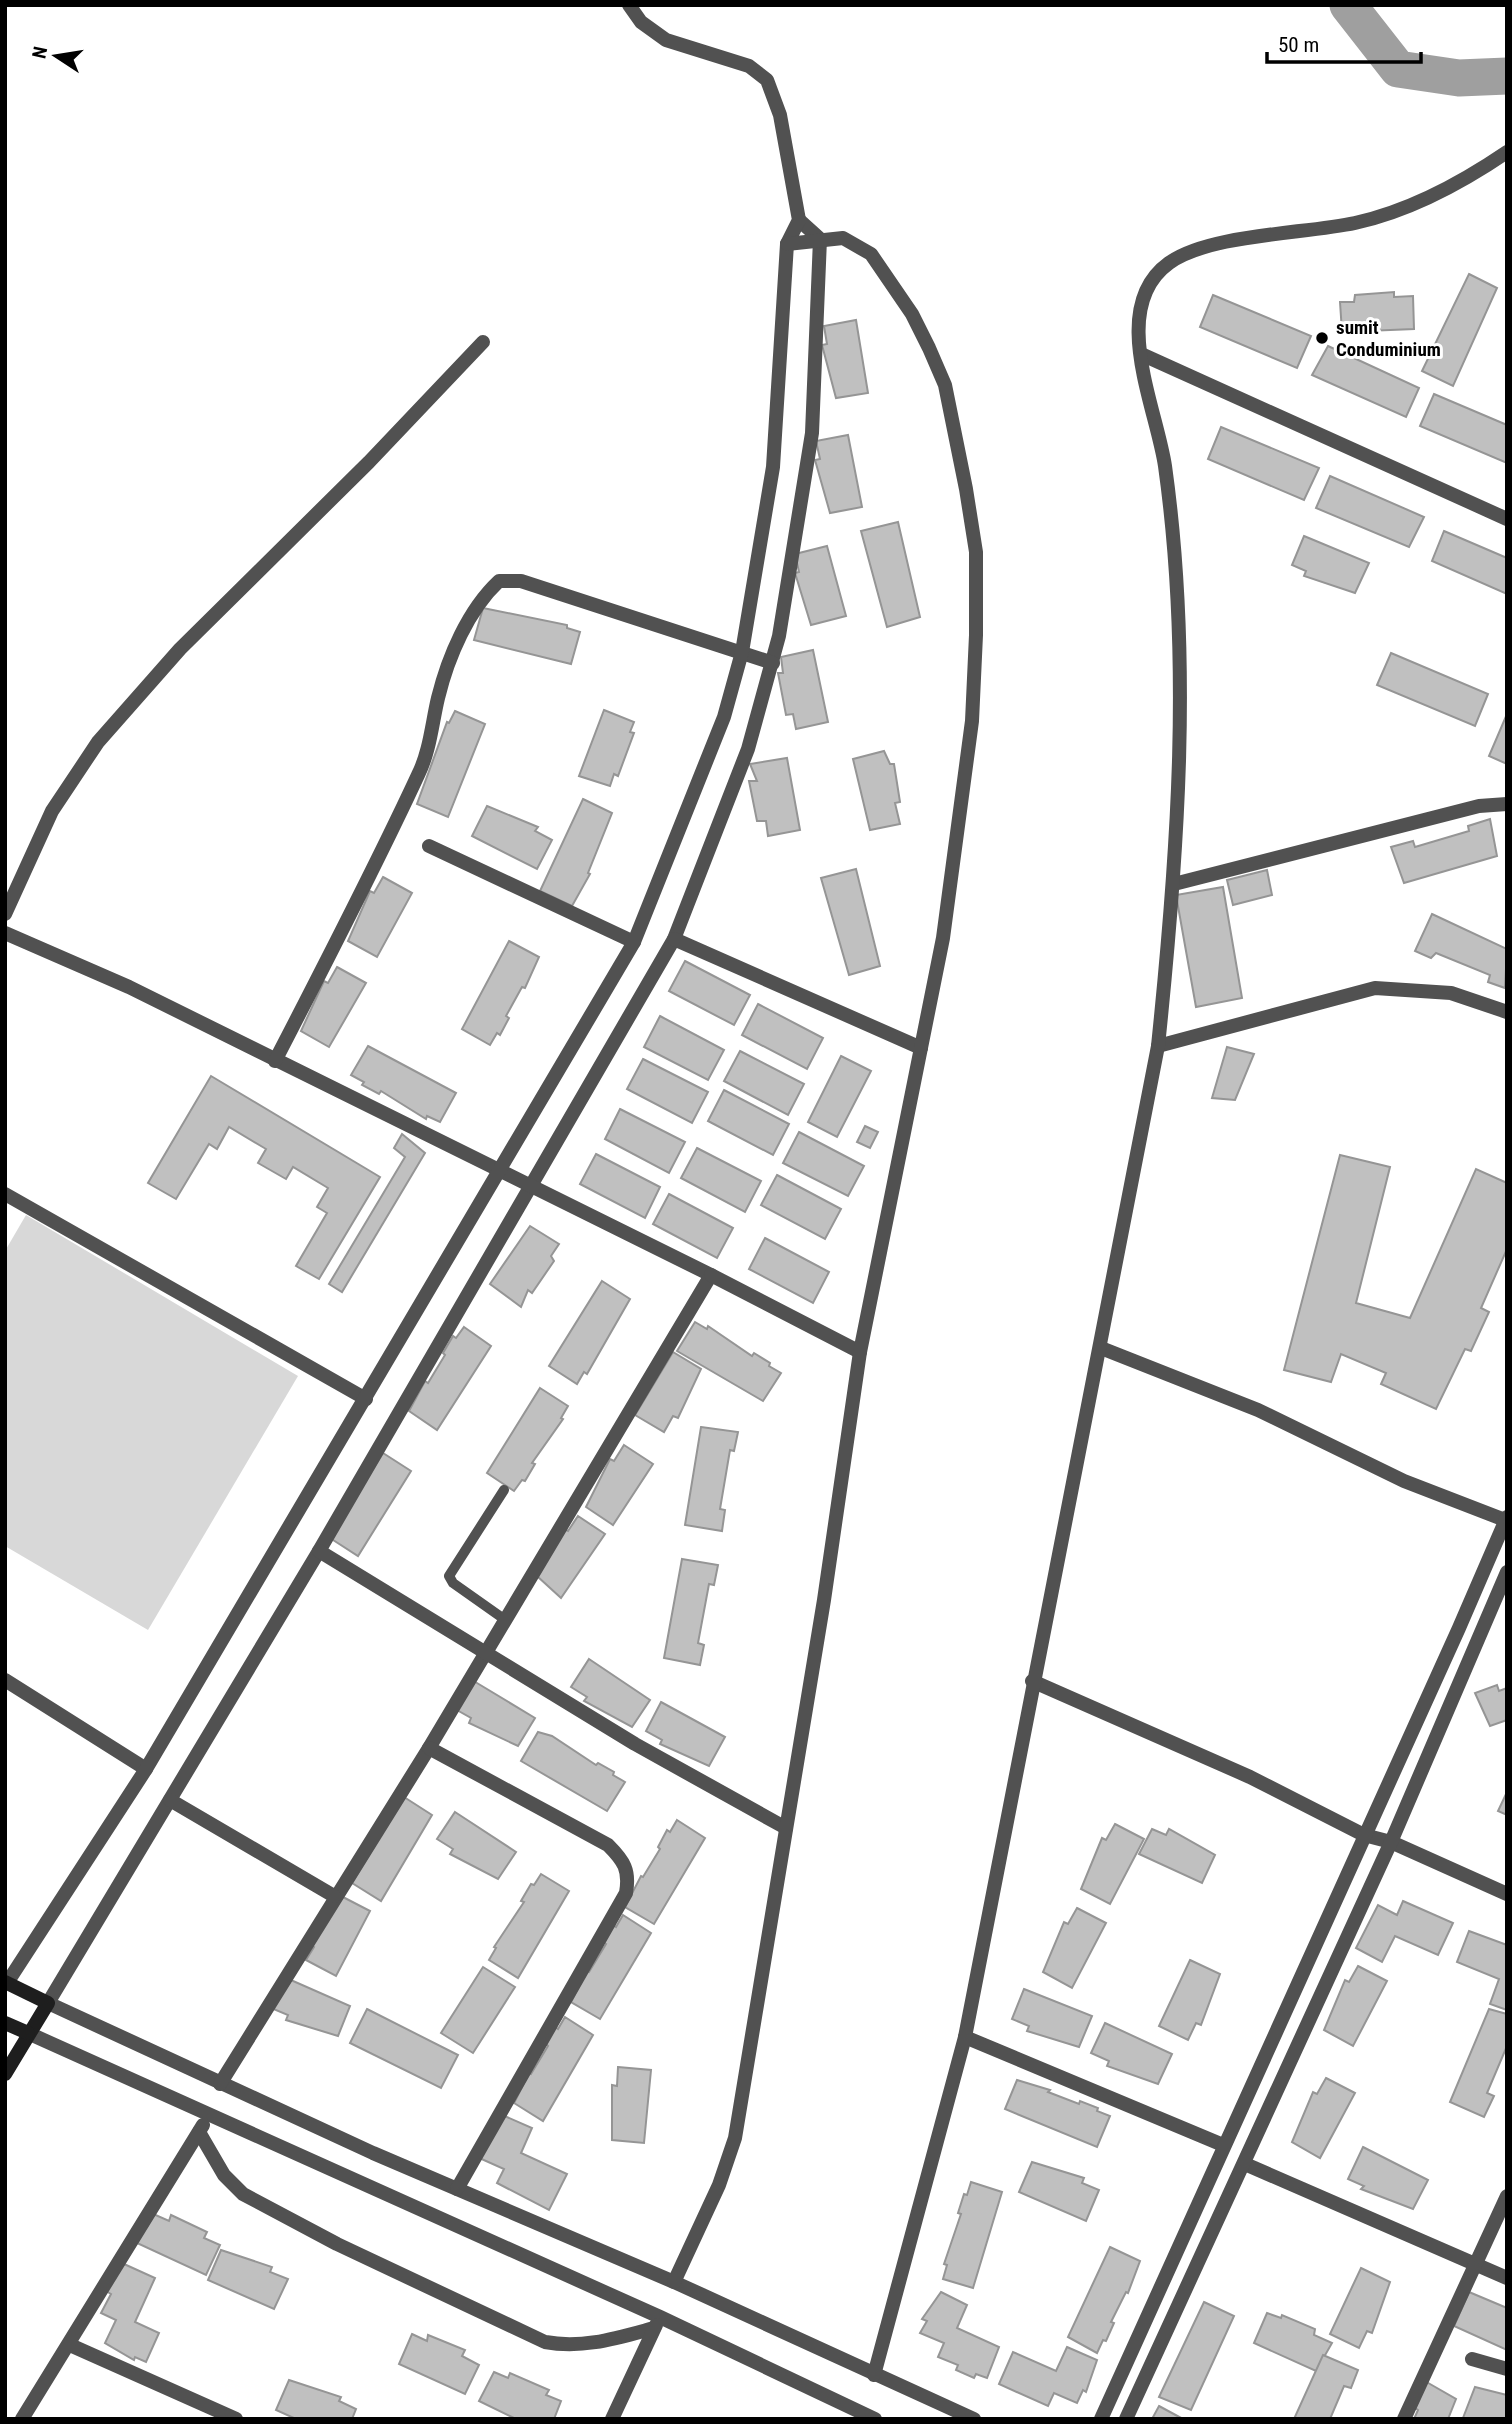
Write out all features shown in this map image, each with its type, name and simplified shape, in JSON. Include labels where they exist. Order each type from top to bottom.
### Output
[{"type":"main road","points":[[5,2074],[48,2003],[6,1984]]},
{"type":"main road","points":[[5,2023],[28,2033]]},
{"type":"street","points":[[6,1984],[146,1769],[634,942],[724,717],[742,652],[773,467],[787,244],[799,220],[780,115],[767,80],[749,66],[666,40],[641,22],[629,5]]},
{"type":"street","points":[[874,2375],[965,2037],[1032,1681],[1101,1348],[1158,1046],[1174,884],[1181,677],[1177,592],[1164,463],[1137,323],[1143,291],[1169,263],[1207,246],[1357,223],[1415,205],[1507,152]]},
{"type":"street","points":[[799,220],[820,239]]},
{"type":"street","points":[[674,2282],[719,2185],[734,2138],[824,1600],[860,1352],[943,938],[970,734],[976,635],[976,552],[945,385],[929,348],[912,314],[871,254],[843,238],[787,244]]},
{"type":"street","points":[[820,239],[812,433],[774,663],[748,750],[674,939],[319,1550],[48,2003],[220,2084],[674,2282],[974,2419]]},
{"type":"street","points":[[5,914],[52,811],[98,742],[180,649],[369,462],[483,342]]},
{"type":"street","points":[[1141,354],[1507,519]]},
{"type":"street","points":[[275,1061],[378,863],[393,825],[420,772],[438,697],[460,640],[481,598],[499,582],[521,581],[774,663]]},
{"type":"street","points":[[1174,884],[1479,806],[1507,804]]},
{"type":"street","points":[[429,846],[634,942]]},
{"type":"street","points":[[5,933],[129,987],[711,1275],[860,1352]]},
{"type":"street","points":[[674,939],[920,1048]]},
{"type":"street","points":[[1158,1046],[1375,988],[1451,993],[1507,1012]]},
{"type":"street","points":[[5,1195],[366,1399]]},
{"type":"street","points":[[220,2084],[334,1896],[429,1748],[711,1275]]},
{"type":"street","points":[[1101,1348],[1258,1410],[1404,1481],[1506,1519],[1101,2419]]},
{"type":"street","points":[[319,1550],[635,1744],[786,1828]]},
{"type":"street","points":[[1126,2419],[1391,1842],[1507,1572]]},
{"type":"street","points":[[5,1680],[146,1769]]},
{"type":"street","points":[[1032,1681],[1250,1777],[1364,1835],[1391,1842],[1507,1894]]},
{"type":"street","points":[[429,1748],[608,1845],[625,1861],[629,1878],[626,1893],[457,2189]]},
{"type":"street","points":[[170,1800],[334,1896]]},
{"type":"street","points":[[28,2033],[853,2414],[875,2419]]},
{"type":"street","points":[[965,2037],[1223,2146]]},
{"type":"street","points":[[22,2419],[70,2345],[209,2115]]},
{"type":"street","points":[[199,2132],[224,2175],[243,2194],[337,2244],[545,2342],[567,2346],[590,2344],[657,2323]]},
{"type":"street","points":[[1245,2164],[1507,2278]]},
{"type":"street","points":[[1404,2419],[1507,2196]]},
{"type":"street","points":[[612,2419],[657,2323]]},
{"type":"street","points":[[70,2345],[236,2419]]},
{"type":"street","points":[[1472,2359],[1507,2369]]},
{"type":"lane","points":[[503,1490],[449,1576],[453,1584],[504,1619]]},
{"type":"shaded area","points":[[26,1215],[298,1376],[148,1630],[5,1546],[5,1251]]},
{"type":"building","points":[[1469,274],[1497,288],[1453,386],[1422,371]]},
{"type":"building","points":[[1394,292],[1394,297],[1413,296],[1414,329],[1342,332],[1340,302],[1354,302],[1355,295]]},
{"type":"building","points":[[1213,295],[1311,336],[1297,368],[1200,327]]},
{"type":"building","points":[[856,320],[868,393],[836,398],[822,345],[827,344],[824,326]]},
{"type":"building","points":[[1328,346],[1419,388],[1406,417],[1312,375]]},
{"type":"building","points":[[1434,394],[1507,425],[1507,463],[1420,426]]},
{"type":"building","points":[[1221,427],[1319,468],[1304,500],[1208,459]]},
{"type":"building","points":[[848,435],[862,507],[830,513],[815,460],[820,459],[816,441]]},
{"type":"building","points":[[1330,476],[1424,517],[1409,547],[1316,508]]},
{"type":"building","points":[[898,522],[920,617],[887,627],[861,531]]},
{"type":"building","points":[[1444,531],[1507,558],[1507,594],[1432,561]]},
{"type":"building","points":[[1304,536],[1369,563],[1355,593],[1304,576],[1306,571],[1292,565]]},
{"type":"building","points":[[827,546],[846,616],[811,625],[795,573],[799,572],[795,554]]},
{"type":"building","points":[[483,608],[567,625],[567,628],[580,632],[571,664],[474,640]]},
{"type":"building","points":[[813,650],[828,722],[796,729],[793,714],[786,715],[778,673],[783,673],[781,657]]},
{"type":"building","points":[[1391,653],[1488,694],[1475,726],[1377,685]]},
{"type":"building","points":[[604,710],[634,722],[630,732],[634,733],[618,776],[614,774],[610,786],[579,776]]},
{"type":"building","points":[[455,711],[485,724],[448,817],[417,804],[447,722],[449,723]]},
{"type":"building","points":[[1507,714],[1507,764],[1489,756]]},
{"type":"building","points":[[884,751],[890,764],[894,764],[900,802],[895,803],[900,824],[870,830],[853,759]]},
{"type":"building","points":[[787,758],[800,830],[768,836],[766,821],[757,821],[749,781],[757,781],[750,764]]},
{"type":"building","points":[[583,799],[612,813],[588,873],[590,874],[572,906],[540,891]]},
{"type":"building","points":[[487,806],[538,827],[535,831],[552,840],[537,869],[472,836]]},
{"type":"building","points":[[1490,819],[1497,856],[1404,883],[1391,847],[1413,841],[1415,847],[1469,831],[1468,826]]},
{"type":"building","points":[[856,869],[880,966],[849,975],[821,878]]},
{"type":"building","points":[[1267,870],[1272,895],[1233,905],[1227,880]]},
{"type":"building","points":[[383,877],[412,893],[377,957],[348,941],[370,891],[374,893]]},
{"type":"building","points":[[1223,887],[1242,998],[1196,1007],[1176,895]]},
{"type":"building","points":[[1432,914],[1507,949],[1505,988],[1488,982],[1490,975],[1436,953],[1431,958],[1415,951]]},
{"type":"building","points":[[509,941],[539,957],[525,988],[522,987],[506,1016],[509,1018],[500,1035],[497,1033],[490,1045],[462,1029]]},
{"type":"building","points":[[685,961],[750,995],[734,1025],[669,991]]},
{"type":"building","points":[[337,967],[366,983],[329,1047],[301,1031],[324,981],[328,983]]},
{"type":"building","points":[[758,1004],[823,1038],[807,1069],[742,1035]]},
{"type":"building","points":[[660,1016],[724,1050],[708,1080],[644,1047]]},
{"type":"building","points":[[368,1046],[456,1093],[440,1122],[427,1116],[426,1119],[381,1091],[379,1094],[362,1085],[364,1082],[351,1075]]},
{"type":"building","points":[[1227,1047],[1254,1054],[1235,1100],[1212,1098]]},
{"type":"building","points":[[740,1051],[804,1084],[788,1115],[724,1081]]},
{"type":"building","points":[[841,1056],[871,1071],[837,1137],[808,1122]]},
{"type":"building","points":[[643,1059],[708,1092],[692,1123],[627,1089]]},
{"type":"building","points":[[211,1076],[380,1177],[319,1279],[296,1266],[327,1213],[317,1207],[328,1188],[293,1167],[286,1179],[258,1163],[266,1149],[229,1127],[217,1149],[209,1144],[176,1199],[148,1183]]},
{"type":"building","points":[[724,1090],[789,1124],[773,1155],[708,1121]]},
{"type":"building","points":[[620,1109],[685,1142],[669,1173],[605,1139]]},
{"type":"building","points":[[865,1126],[878,1132],[870,1148],[857,1142]]},
{"type":"building","points":[[799,1132],[864,1166],[848,1196],[783,1163]]},
{"type":"building","points":[[402,1134],[425,1153],[342,1292],[329,1284],[405,1157],[394,1148]]},
{"type":"building","points":[[697,1148],[761,1181],[745,1212],[681,1178]]},
{"type":"building","points":[[596,1154],[660,1187],[645,1218],[580,1184]]},
{"type":"building","points":[[1340,1155],[1390,1167],[1356,1303],[1410,1318],[1476,1169],[1507,1183],[1507,1249],[1481,1308],[1489,1312],[1471,1351],[1465,1349],[1436,1409],[1381,1384],[1386,1373],[1341,1354],[1331,1382],[1284,1370]]},
{"type":"building","points":[[777,1175],[841,1209],[825,1239],[761,1205]]},
{"type":"building","points":[[669,1194],[733,1228],[717,1258],[653,1224]]},
{"type":"building","points":[[530,1226],[559,1244],[551,1256],[554,1261],[532,1293],[528,1290],[521,1307],[490,1284]]},
{"type":"building","points":[[765,1238],[829,1272],[813,1303],[749,1269]]},
{"type":"building","points":[[602,1281],[630,1299],[587,1374],[584,1372],[577,1384],[549,1366]]},
{"type":"building","points":[[695,1322],[707,1329],[708,1326],[752,1356],[754,1353],[781,1373],[763,1401],[677,1351]]},
{"type":"building","points":[[464,1327],[491,1346],[437,1430],[409,1411],[425,1381],[428,1383],[445,1355],[443,1353],[453,1336],[456,1338]]},
{"type":"building","points":[[673,1352],[701,1369],[678,1418],[673,1416],[664,1432],[635,1415]]},
{"type":"building","points":[[540,1388],[568,1406],[561,1418],[563,1419],[532,1463],[535,1464],[525,1481],[522,1480],[514,1491],[487,1473]]},
{"type":"building","points":[[701,1427],[738,1432],[734,1451],[730,1450],[720,1509],[725,1510],[722,1531],[685,1525]]},
{"type":"building","points":[[624,1445],[653,1464],[613,1525],[586,1507],[610,1459],[614,1461]]},
{"type":"building","points":[[383,1453],[411,1471],[358,1556],[330,1538]]},
{"type":"building","points":[[578,1516],[605,1534],[561,1598],[537,1576],[564,1529],[568,1531]]},
{"type":"building","points":[[682,1559],[718,1565],[714,1585],[709,1584],[698,1643],[704,1645],[700,1665],[664,1658]]},
{"type":"building","points":[[589,1659],[650,1700],[632,1727],[584,1701],[587,1697],[571,1687]]},
{"type":"building","points":[[472,1680],[535,1718],[518,1746],[469,1723],[471,1718],[455,1709]]},
{"type":"building","points":[[1497,1685],[1499,1691],[1507,1688],[1507,1720],[1490,1726],[1475,1693]]},
{"type":"building","points":[[661,1702],[725,1737],[709,1766],[660,1744],[662,1740],[646,1731]]},
{"type":"building","points":[[538,1732],[552,1736],[596,1765],[598,1763],[614,1772],[613,1775],[625,1782],[607,1811],[521,1761]]},
{"type":"building","points":[[1507,1792],[1507,1815],[1498,1811]]},
{"type":"building","points":[[404,1797],[432,1815],[381,1901],[352,1883]]},
{"type":"building","points":[[455,1812],[516,1852],[498,1879],[450,1854],[453,1849],[437,1839]]},
{"type":"building","points":[[677,1820],[705,1838],[654,1924],[625,1907],[641,1876],[643,1877],[660,1849],[658,1847],[667,1830],[670,1832]]},
{"type":"building","points":[[1115,1824],[1144,1839],[1110,1904],[1081,1889],[1102,1838],[1106,1840]]},
{"type":"building","points":[[1152,1829],[1166,1835],[1169,1829],[1215,1855],[1202,1883],[1139,1854]]},
{"type":"building","points":[[541,1874],[569,1891],[518,1978],[489,1960],[496,1948],[494,1947],[524,1902],[521,1901],[531,1884],[534,1885]]},
{"type":"building","points":[[341,1896],[370,1911],[336,1976],[306,1960],[314,1947],[311,1945]]},
{"type":"building","points":[[1403,1901],[1453,1923],[1438,1955],[1395,1936],[1382,1962],[1356,1948],[1378,1905],[1397,1915]]},
{"type":"building","points":[[1077,1908],[1106,1923],[1072,1988],[1043,1972],[1064,1922],[1068,1924]]},
{"type":"building","points":[[623,1915],[651,1933],[600,2019],[571,2002],[587,1971],[589,1972],[606,1944],[603,1942],[613,1925],[616,1927]]},
{"type":"building","points":[[1469,1931],[1507,1945],[1507,2010],[1490,2004],[1499,1979],[1457,1962]]},
{"type":"building","points":[[1190,1960],[1220,1974],[1201,2025],[1196,2023],[1188,2040],[1159,2026]]},
{"type":"building","points":[[1358,1966],[1387,1981],[1353,2046],[1324,2030],[1345,1980],[1349,1982]]},
{"type":"building","points":[[483,1967],[515,1987],[473,2053],[441,2033]]},
{"type":"building","points":[[284,1977],[350,2006],[338,2036],[286,2020],[288,2015],[271,2008]]},
{"type":"building","points":[[1024,1989],[1092,2016],[1079,2047],[1027,2031],[1029,2026],[1012,2019]]},
{"type":"building","points":[[367,2009],[458,2055],[441,2088],[350,2043]]},
{"type":"building","points":[[1489,2009],[1507,2014],[1507,2046],[1487,2093],[1494,2096],[1484,2117],[1450,2102]]},
{"type":"building","points":[[565,2017],[593,2035],[543,2121],[514,2103],[529,2073],[531,2074],[548,2046],[546,2044],[555,2027],[558,2029]]},
{"type":"building","points":[[1105,2023],[1172,2054],[1158,2084],[1107,2066],[1109,2061],[1091,2053]]},
{"type":"building","points":[[618,2067],[651,2070],[644,2143],[612,2140],[612,2085],[617,2086]]},
{"type":"building","points":[[1326,2078],[1355,2093],[1320,2158],[1292,2142],[1313,2092],[1317,2094]]},
{"type":"building","points":[[1017,2080],[1050,2090],[1048,2092],[1079,2104],[1080,2101],[1110,2116],[1097,2147],[1005,2109]]},
{"type":"building","points":[[500,2114],[532,2128],[521,2153],[567,2174],[549,2210],[497,2183],[504,2169],[477,2157]]},
{"type":"building","points":[[1363,2147],[1428,2180],[1413,2209],[1361,2189],[1364,2186],[1348,2179]]},
{"type":"building","points":[[1032,2162],[1084,2178],[1082,2183],[1099,2190],[1086,2221],[1019,2192]]},
{"type":"building","points":[[971,2182],[1002,2192],[973,2288],[943,2279],[947,2265],[944,2264],[961,2214],[958,2213]]},
{"type":"building","points":[[151,2213],[169,2221],[171,2215],[207,2232],[204,2238],[220,2245],[206,2275],[137,2243]]},
{"type":"building","points":[[1110,2247],[1140,2261],[1128,2293],[1126,2292],[1111,2322],[1114,2323],[1106,2341],[1103,2340],[1097,2353],[1068,2337]]},
{"type":"building","points":[[221,2250],[272,2267],[270,2272],[288,2279],[274,2309],[208,2280]]},
{"type":"building","points":[[124,2264],[155,2278],[135,2322],[159,2333],[146,2362],[135,2357],[134,2360],[105,2343],[116,2320],[101,2313],[111,2294],[106,2291]]},
{"type":"building","points":[[1361,2268],[1390,2282],[1372,2333],[1367,2331],[1359,2348],[1330,2334]]},
{"type":"building","points":[[941,2292],[967,2305],[957,2328],[999,2347],[987,2378],[976,2374],[974,2378],[956,2370],[958,2365],[938,2357],[944,2343],[920,2333],[927,2321],[922,2319]]},
{"type":"building","points":[[1469,2292],[1507,2308],[1507,2350],[1454,2326]]},
{"type":"building","points":[[1204,2302],[1234,2316],[1191,2410],[1159,2397]]},
{"type":"building","points":[[1267,2313],[1281,2318],[1282,2315],[1315,2329],[1314,2335],[1332,2343],[1316,2371],[1254,2343]]},
{"type":"building","points":[[412,2334],[427,2341],[428,2335],[465,2350],[462,2356],[479,2365],[465,2394],[399,2364]]},
{"type":"building","points":[[1067,2347],[1097,2360],[1086,2392],[1083,2390],[1077,2403],[1054,2393],[1048,2406],[999,2384],[1013,2352],[1056,2371]]},
{"type":"building","points":[[1323,2355],[1358,2370],[1351,2388],[1344,2386],[1330,2419],[1294,2419]]},
{"type":"building","points":[[494,2372],[508,2378],[510,2373],[549,2390],[546,2395],[561,2401],[554,2419],[516,2419],[479,2401]]},
{"type":"building","points":[[289,2380],[341,2397],[339,2401],[356,2409],[352,2419],[296,2419],[276,2410]]},
{"type":"building","points":[[1423,2380],[1456,2399],[1448,2419],[1414,2419],[1418,2410],[1411,2405]]},
{"type":"building","points":[[1475,2387],[1507,2395],[1507,2419],[1463,2418]]},
{"type":"building","points":[[1159,2406],[1183,2419],[1152,2419]]},
{"type":"waterway","points":[[1348,5],[1398,69],[1459,78],[1507,76]]},
{"type":"place","name":"sumit Conduminium","points":[[1322,338]]}]
